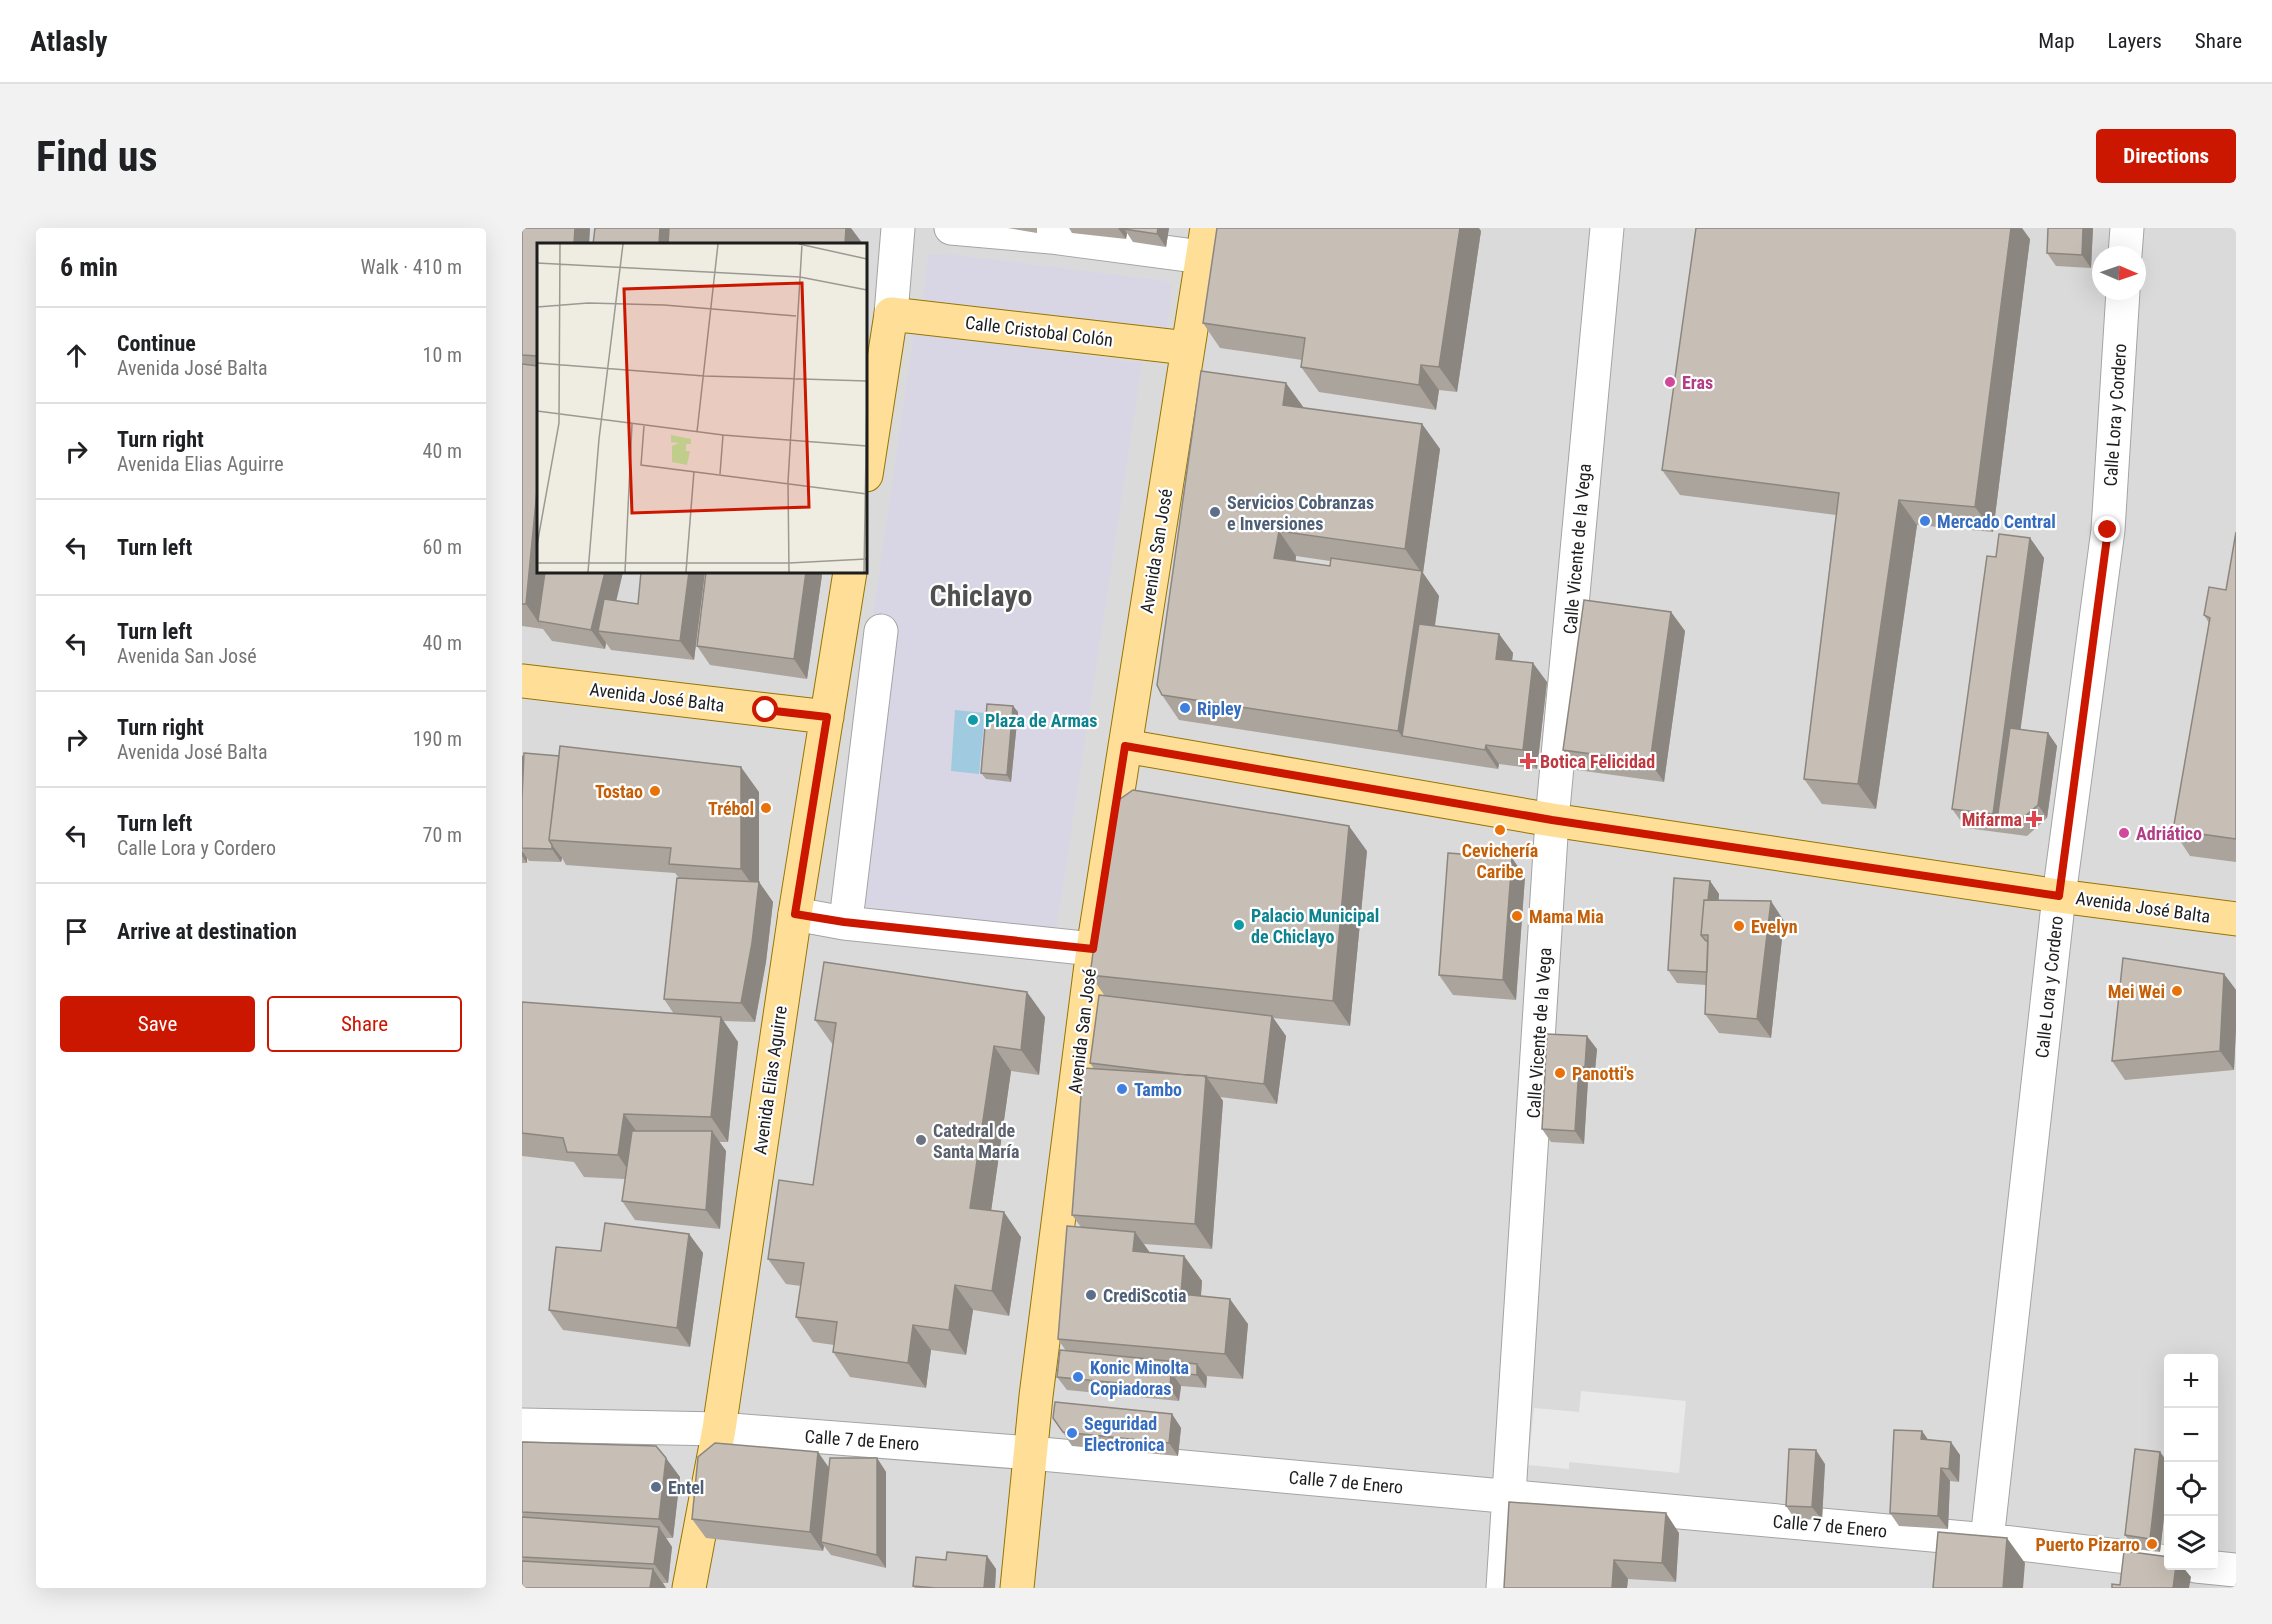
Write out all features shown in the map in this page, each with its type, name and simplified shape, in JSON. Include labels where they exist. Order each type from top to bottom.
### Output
[{"type":"main road","name":"Avenida San José","points":[[1017,1588],[1030,1453],[1093,949],[1205,243]]},
{"type":"main road","name":"Calle Cristobal Colón","points":[[891,314],[1187,348]]},
{"type":"main road","points":[[867,469],[891,314]]},
{"type":"main road","name":"Avenida Elias Aguirre","points":[[689,1588],[719,1429],[795,914],[850,573]]},
{"type":"main road","name":"Avenida José Balta","points":[[522,681],[827,717]]},
{"type":"main road","name":"Avenida José Balta","points":[[1125,746],[1552,820],[2059,896],[2236,919]]},
{"type":"street","points":[[891,314],[898,228]]},
{"type":"street","points":[[951,228],[1051,237],[1205,243]]},
{"type":"street","name":"Calle Vicente de la Vega","points":[[1503,1588],[1552,820],[1607,228]]},
{"type":"street","points":[[2126,246],[2127,228]]},
{"type":"street","name":"Calle Lora y Cordero","points":[[1988,1540],[2059,896],[2108,530],[2122,300]]},
{"type":"street","points":[[848,904],[881,631]]},
{"type":"street","points":[[795,914],[844,922],[1093,949]]},
{"type":"street","name":"Calle 7 de Enero","points":[[522,1425],[719,1429],[1030,1453],[1988,1540],[2164,1561]]},
{"type":"street","points":[[2218,1568],[2236,1570]]},
{"type":"shaded area","points":[[522,228],[2236,228],[2236,1588],[522,1588]]},
{"type":"shaded area","points":[[947,254],[1167,281],[1172,285],[1167,332],[930,304],[923,298],[928,255]]},
{"type":"shaded area","name":"Plaza de Armas","points":[[914,333],[1142,363],[1056,931],[848,904],[871,630]]},
{"type":"shaded area","points":[[1581,1391],[1686,1401],[1679,1473],[1569,1462],[1569,1469],[1528,1465],[1534,1408],[1579,1412]]},
{"type":"water","points":[[955,710],[985,713],[979,774],[951,771]]},
{"type":"building","points":[[522,228],[575,228],[574,243],[537,243],[537,356],[522,355]]},
{"type":"building","points":[[595,228],[660,228],[659,243],[593,243]]},
{"type":"building","points":[[669,228],[846,228],[845,243],[668,243]]},
{"type":"building","points":[[1124,228],[1158,228],[1157,234]]},
{"type":"building","points":[[1217,228],[1460,228],[1439,367],[1421,365],[1419,385],[1301,367],[1305,338],[1203,323]]},
{"type":"building","name":"Mercado Central","points":[[1696,228],[2011,228],[1975,507],[1899,500],[1858,784],[1804,779],[1839,493],[1662,470]]},
{"type":"building","points":[[2048,228],[2083,228],[2082,255],[2047,253]]},
{"type":"building","points":[[522,364],[537,366],[537,490],[526,604],[522,604]]},
{"type":"building","points":[[1201,371],[1286,383],[1283,405],[1422,424],[1405,549],[1279,531],[1274,558],[1330,566],[1331,558],[1422,571],[1398,731],[1162,695],[1157,685]]},
{"type":"building","points":[[2236,532],[2236,839],[2173,830],[2210,618],[2204,615],[2209,587],[2226,590]]},
{"type":"building","points":[[1999,534],[2030,538],[1993,814],[1952,809],[1987,556],[1996,557]]},
{"type":"building","points":[[545,573],[605,573],[591,630],[538,621]]},
{"type":"building","points":[[641,573],[689,573],[680,641],[598,631],[604,599],[638,604]]},
{"type":"building","points":[[706,573],[806,573],[794,659],[697,646]]},
{"type":"building","points":[[1584,600],[1671,612],[1650,762],[1563,750]]},
{"type":"building","points":[[1419,624],[1499,634],[1496,659],[1533,663],[1523,750],[1486,745],[1485,750],[1402,736]]},
{"type":"building","points":[[987,704],[1013,706],[1007,775],[981,773]]},
{"type":"building","points":[[2010,728],[2048,733],[2038,805],[2017,823],[1997,820]]},
{"type":"building","points":[[560,746],[741,767],[741,869],[669,864],[671,848],[549,840]]},
{"type":"building","points":[[524,753],[559,756],[549,840],[552,849],[522,848]]},
{"type":"building","name":"Palacio Municipal de Chiclayo","points":[[1133,790],[1349,826],[1333,1001],[1090,975],[1113,804]]},
{"type":"building","points":[[1448,853],[1512,858],[1503,980],[1439,975]]},
{"type":"building","points":[[677,878],[759,882],[752,943],[741,1003],[664,999]]},
{"type":"building","points":[[1674,878],[1710,881],[1708,900],[1704,900],[1701,935],[1708,941],[1707,972],[1668,970]]},
{"type":"building","points":[[1704,900],[1771,901],[1757,1019],[1705,1014],[1708,935],[1701,935]]},
{"type":"building","points":[[2123,958],[2224,974],[2220,1051],[2112,1061]]},
{"type":"building","name":"Catedral de Santa María","points":[[824,962],[1027,992],[1021,1050],[994,1046],[970,1208],[1004,1212],[992,1291],[955,1285],[949,1330],[913,1325],[908,1363],[833,1352],[837,1322],[796,1317],[804,1263],[768,1259],[779,1180],[813,1185],[836,1023],[815,1020]]},
{"type":"building","points":[[1099,995],[1272,1016],[1264,1084],[1090,1063]]},
{"type":"building","points":[[522,1002],[721,1017],[711,1117],[624,1114],[618,1155],[567,1152],[563,1138],[522,1133]]},
{"type":"building","points":[[1547,1034],[1587,1036],[1585,1067],[1579,1067],[1575,1131],[1542,1129]]},
{"type":"building","points":[[1083,1068],[1206,1076],[1195,1224],[1072,1215]]},
{"type":"building","points":[[632,1131],[712,1131],[706,1210],[622,1201]]},
{"type":"building","points":[[605,1223],[689,1234],[677,1328],[549,1310],[556,1247],[601,1251]]},
{"type":"building","points":[[1067,1226],[1135,1232],[1133,1251],[1184,1256],[1181,1294],[1230,1299],[1225,1354],[1058,1339]]},
{"type":"building","points":[[1060,1350],[1197,1364],[1197,1375],[1171,1372],[1170,1388],[1057,1377]]},
{"type":"building","points":[[1055,1402],[1172,1414],[1169,1443],[1063,1432],[1053,1418]]},
{"type":"building","points":[[1894,1430],[1922,1431],[1921,1439],[1951,1442],[1949,1469],[1941,1468],[1938,1516],[1890,1513]]},
{"type":"building","points":[[522,1442],[656,1446],[666,1458],[659,1519],[522,1512]]},
{"type":"building","points":[[715,1443],[818,1452],[810,1532],[692,1519],[698,1457]]},
{"type":"building","points":[[1789,1449],[1816,1450],[1812,1507],[1786,1506]]},
{"type":"building","points":[[2135,1449],[2160,1452],[2150,1539],[2125,1535]]},
{"type":"building","points":[[830,1458],[877,1458],[877,1555],[821,1542]]},
{"type":"building","points":[[1509,1502],[1666,1513],[1662,1563],[1614,1560],[1612,1588],[1504,1588]]},
{"type":"building","points":[[522,1517],[659,1527],[654,1564],[522,1557]]},
{"type":"building","points":[[1938,1532],[2007,1538],[2003,1588],[1933,1588]]},
{"type":"building","points":[[2124,1551],[2164,1556],[2164,1570],[2175,1570],[2173,1588],[2112,1588],[2112,1584],[2120,1585]]},
{"type":"building","points":[[947,1552],[987,1556],[984,1588],[913,1586],[916,1557],[946,1560]]},
{"type":"building","points":[[522,1561],[653,1569],[650,1588],[522,1588]]},
{"type":"place","name":"Eras","points":[[1670,382]]},
{"type":"place","name":"Servicios Cobranzas e Inversiones","points":[[1215,512]]},
{"type":"place","name":"Mercado Central","points":[[1925,521]]},
{"type":"place","name":"Ripley","points":[[1185,708]]},
{"type":"place","name":"Plaza de Armas","points":[[973,720]]},
{"type":"place","name":"Botica Felicidad","points":[[1528,761]]},
{"type":"place","name":"Tostao","points":[[655,791]]},
{"type":"place","name":"Trébol","points":[[766,808]]},
{"type":"place","name":"Mifarma","points":[[2034,819]]},
{"type":"place","name":"Cevichería Caribe","points":[[1500,830]]},
{"type":"place","name":"Adriático","points":[[2124,833]]},
{"type":"place","name":"Mama Mia","points":[[1517,916]]},
{"type":"place","name":"Palacio Municipal de Chiclayo","points":[[1239,925]]},
{"type":"place","name":"Evelyn","points":[[1739,926]]},
{"type":"place","name":"Mei Wei","points":[[2177,991]]},
{"type":"place","name":"Panotti's","points":[[1560,1073]]},
{"type":"place","name":"Tambo","points":[[1122,1089]]},
{"type":"place","name":"Catedral de Santa María","points":[[921,1140]]},
{"type":"place","name":"CrediScotia","points":[[1091,1295]]},
{"type":"place","name":"Konic Minolta Copiadoras","points":[[1078,1377]]},
{"type":"place","name":"Seguridad Electronica","points":[[1072,1433]]},
{"type":"place","name":"Entel","points":[[656,1487]]},
{"type":"place","name":"Puerto Pizarro","points":[[2152,1544]]},
{"type":"district","name":"Chiclayo","points":[[981,595]]},
{"type":"route","points":[[766,710],[827,717],[795,914],[844,922],[1093,949],[1125,746],[1552,820],[2059,896],[2108,530]]}]
